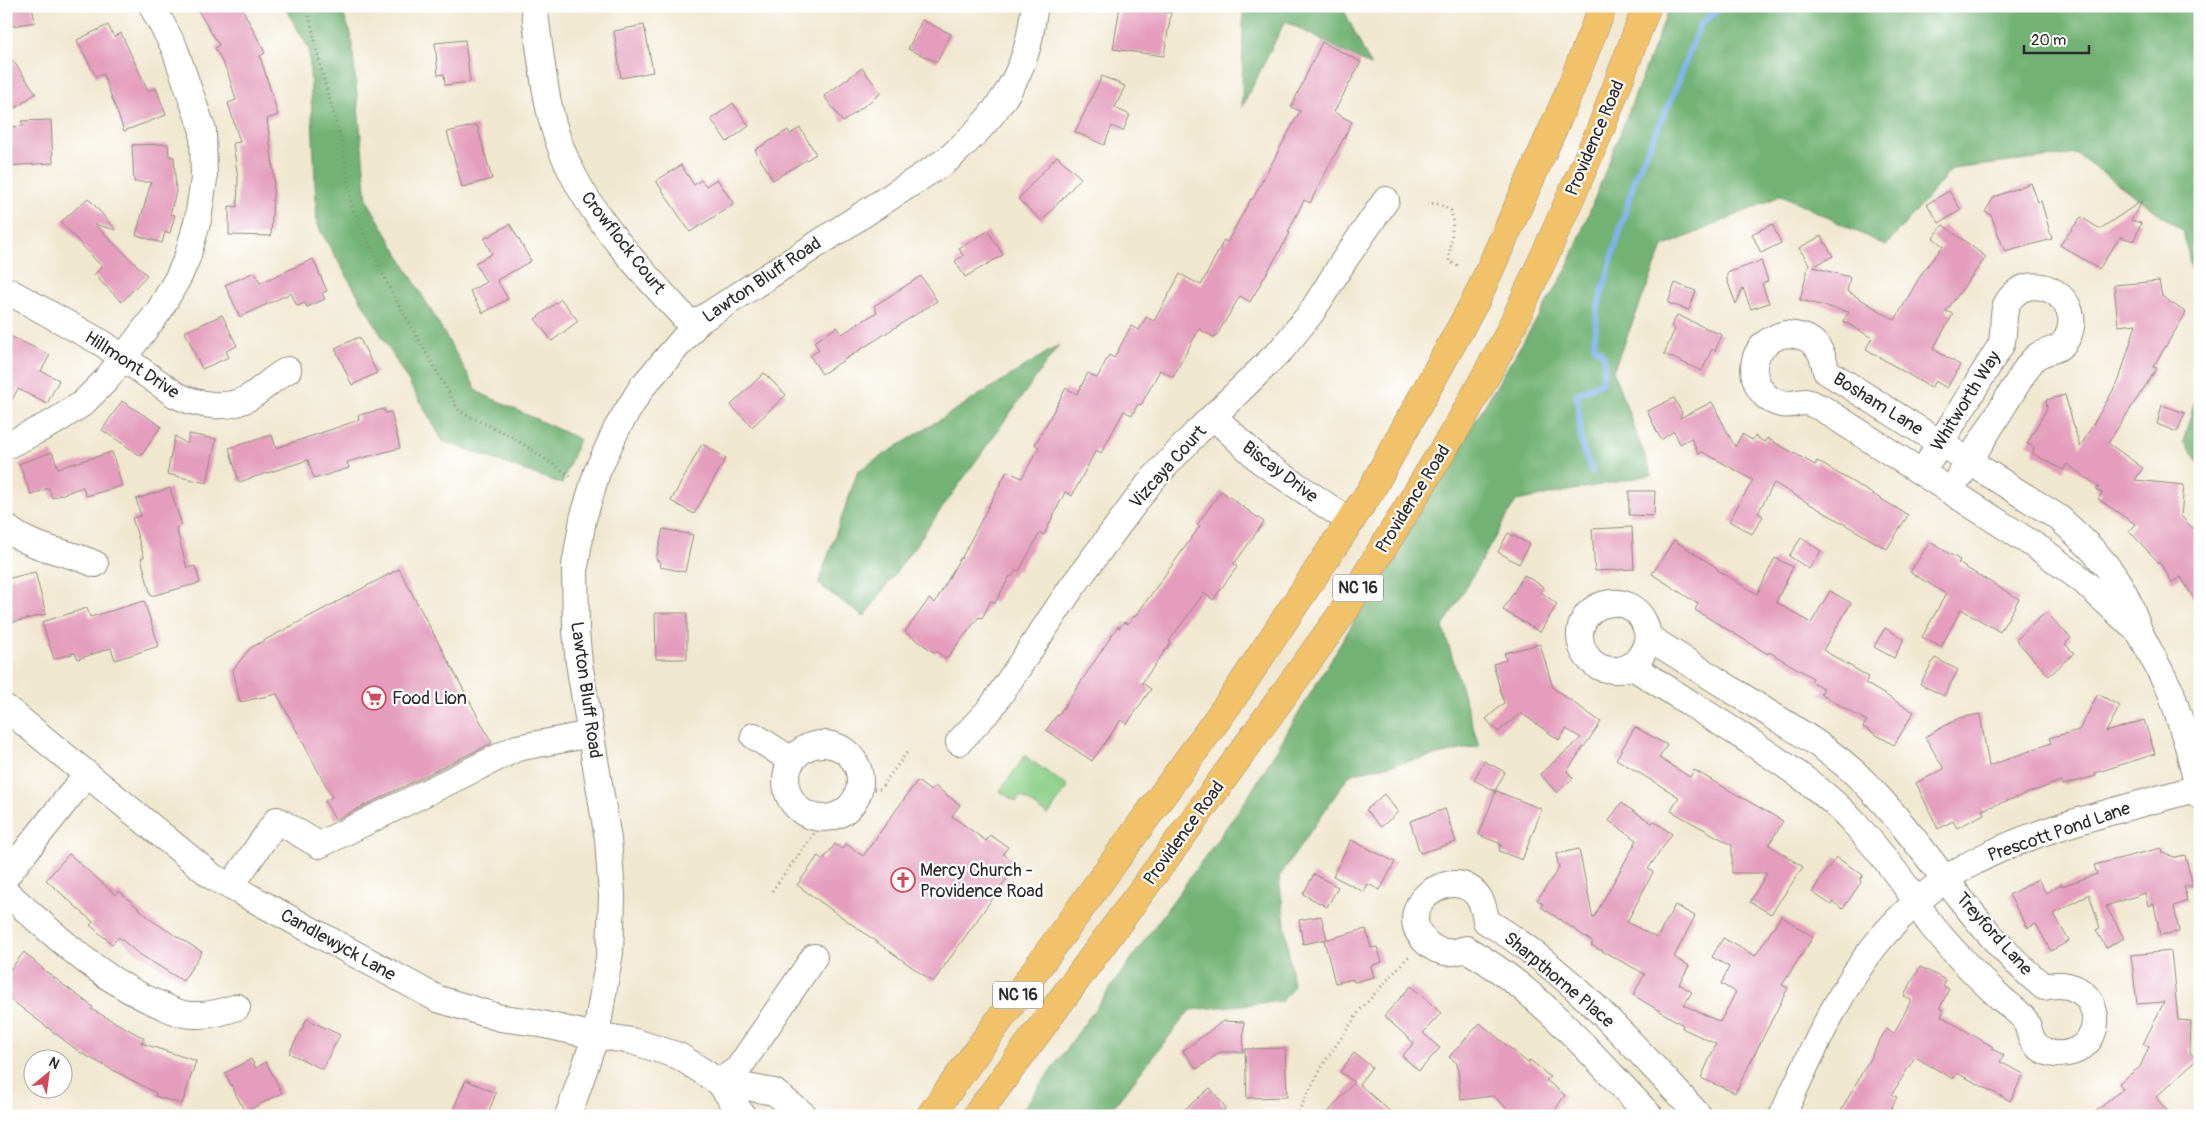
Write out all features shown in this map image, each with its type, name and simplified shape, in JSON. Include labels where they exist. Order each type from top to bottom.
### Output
[{"type":"main road","name":"NC 16","points":[[930,1116],[1234,696],[1351,522],[1415,413],[1476,300],[1565,102],[1603,6]]},
{"type":"main road","name":"Providence Road","points":[[976,1116],[1187,829],[1346,608],[1462,419],[1506,338],[1549,246],[1600,128],[1647,6]]},
{"type":"street","points":[[6,446],[54,422],[82,404],[106,380],[159,311],[179,276],[198,219],[204,178],[203,131],[174,47],[152,6]]},
{"type":"street","name":"Crowflock Court","points":[[534,6],[550,112],[570,170],[596,213],[632,260],[693,327]]},
{"type":"street","name":"Lawton Bluff Road","points":[[568,1116],[596,1035],[610,952],[612,896],[608,839],[579,663],[576,631],[575,566],[583,519],[597,472],[617,428],[642,387],[699,321],[948,160],[973,137],[1006,95],[1022,64],[1035,6]]},
{"type":"street","name":"Vizcaya Court","points":[[959,742],[991,708],[1072,586],[1151,481],[1282,349],[1311,313],[1344,259],[1386,200]]},
{"type":"street","name":"Whitworth Way","points":[[1921,473],[2001,345],[2005,332],[2003,321],[2005,310],[2010,299],[2029,287],[2041,286],[2062,296],[2069,306],[2072,316],[2071,328],[2067,339],[2052,352],[2038,355],[2026,369],[1950,491]]},
{"type":"street","name":"Hillmont Drive","points":[[6,290],[102,343],[186,400],[208,405],[219,405],[250,398],[278,375],[288,370]]},
{"type":"street","points":[[2005,332],[2010,342],[2018,349],[2038,355]]},
{"type":"street","name":"Bosham Lane","points":[[2140,633],[2082,580],[2043,551],[1820,407],[1806,402],[1794,405],[1781,404],[1770,399],[1761,391],[1755,379],[1754,367],[1760,349],[1773,337],[1785,334],[1798,334],[1809,339],[1818,347],[1824,358],[1826,371],[2058,518],[2083,540],[2109,568],[2125,594],[2140,633],[2171,692],[2188,746],[2199,792]]},
{"type":"street","points":[[1806,402],[1820,389],[1826,371]]},
{"type":"street","name":"Biscay Drive","points":[[1214,417],[1262,462],[1351,522]]},
{"type":"street","points":[[6,527],[24,540],[46,549],[75,554],[95,564]]},
{"type":"street","points":[[1613,602],[1624,604],[1642,616],[1647,626],[1648,637],[1646,649],[1640,659],[1631,666],[1620,670],[1609,670],[1599,667],[1583,651],[1580,640],[1585,618],[1592,610],[1602,604],[1613,602]]},
{"type":"street","name":"Treyford Lane","points":[[1631,666],[1783,763],[1855,824],[1917,903],[1928,921],[1982,981],[2025,1020],[2028,1032],[2034,1042],[2043,1050],[2054,1054],[2066,1054],[2078,1050],[2087,1042],[2093,1032],[2095,1020],[2094,1008],[2088,998],[2079,990],[2068,985],[2056,984],[2044,988],[2010,957],[1982,926],[1864,782],[1803,734],[1648,637]]},
{"type":"street","name":"Candlewyck Lane","points":[[6,708],[213,877],[438,999],[480,1013],[632,1040],[679,1056],[719,1082],[743,1116]]},
{"type":"street","points":[[231,886],[277,820],[319,845],[517,748],[591,734]]},
{"type":"street","points":[[1783,763],[1803,734]]},
{"type":"street","points":[[754,736],[791,760]]},
{"type":"street","points":[[6,876],[87,774]]},
{"type":"street","name":"Prescott Pond Lane","points":[[1782,1116],[1830,1017],[1846,988],[1877,943],[1917,903],[1946,880],[1970,864],[2006,847],[2064,826],[2199,792]]},
{"type":"street","name":"Sharpthorne Place","points":[[1650,1116],[1546,1009],[1487,961],[1466,949],[1455,953],[1444,952],[1433,948],[1425,941],[1418,931],[1417,909],[1422,899],[1430,890],[1440,885],[1451,884],[1462,886],[1472,891],[1480,900],[1486,921],[1541,960],[1589,1001],[1698,1116]]},
{"type":"street","points":[[6,892],[82,958],[110,979],[149,1000],[184,1014],[201,1015],[237,1007]]},
{"type":"street","points":[[1466,949],[1476,942],[1483,932],[1486,921]]},
{"type":"street","points":[[719,1082],[738,1069],[814,957]]},
{"type":"street","points":[[2025,1020],[2030,1001],[2044,988]]},
{"type":"street","points":[[1602,1066],[1627,1040]]},
{"type":"street","name":"Candlewyck Lane","points":[[719,1082],[774,1092],[805,1116]]},
{"type":"path","points":[[308,6],[322,73],[342,143],[352,207],[389,288],[459,411],[514,438],[592,490]]},
{"type":"path","points":[[1427,203],[1438,204],[1451,211],[1453,221],[1449,261],[1460,267]]},
{"type":"path","points":[[874,789],[880,789],[908,751]]},
{"type":"path","points":[[772,891],[816,831]]},
{"type":"path","points":[[1296,1116],[1324,1063],[1361,1009],[1414,949]]},
{"type":"green space","points":[[284,6],[340,6],[351,34],[367,200],[478,392],[579,439],[562,484],[443,441],[317,225],[309,49]]},
{"type":"green space","points":[[1243,6],[1342,6],[1371,66],[1285,21],[1242,108]]},
{"type":"green space","points":[[1670,6],[2200,6],[2200,308],[2183,231],[2077,154],[1952,169],[1886,246],[1782,195],[1663,247],[1613,371],[1652,475],[1516,501],[1443,627],[1479,746],[1350,774],[1279,877],[1293,987],[1282,1001],[1190,1010],[1106,1116],[1018,1116],[1248,797],[1567,269]]},
{"type":"green space","points":[[1059,345],[864,617],[818,584],[858,471]]},
{"type":"green space","points":[[2200,383],[2200,464],[2183,442]]},
{"type":"green space","points":[[1025,756],[1068,787],[1048,815],[1021,796],[1016,802],[1000,791]]},
{"type":"building","points":[[6,6],[32,6],[35,22],[8,27]]},
{"type":"building","points":[[195,6],[241,6],[265,53],[260,56],[278,115],[267,119],[274,176],[271,236],[229,235],[229,206],[237,207],[238,179],[233,143],[240,142],[228,103],[236,100],[228,73],[215,48],[219,45]]},
{"type":"building","points":[[1120,6],[1155,6],[1155,10],[1171,13],[1164,56],[1113,49]]},
{"type":"building","points":[[922,20],[951,34],[937,62],[908,49]]},
{"type":"building","points":[[108,25],[114,37],[121,33],[148,91],[156,88],[166,115],[124,131],[103,74],[96,77],[77,40]]},
{"type":"building","points":[[644,25],[653,72],[621,78],[614,31]]},
{"type":"building","points":[[465,40],[470,82],[445,85],[444,74],[438,75],[435,43]]},
{"type":"building","points":[[1322,42],[1361,62],[1334,112],[1352,122],[1310,203],[1304,200],[1288,232],[1290,233],[1250,302],[1240,296],[1215,338],[1199,329],[1173,377],[1160,370],[1141,405],[1138,404],[1132,415],[1124,411],[1101,453],[1096,450],[1072,496],[1065,492],[1044,535],[1040,533],[1019,571],[1016,570],[1012,577],[1010,576],[995,603],[991,601],[982,618],[979,617],[946,659],[936,651],[935,653],[905,632],[929,599],[935,603],[961,559],[1007,471],[1022,478],[1039,447],[1035,445],[1066,388],[1077,394],[1088,373],[1097,378],[1109,355],[1114,358],[1131,326],[1139,330],[1146,317],[1154,321],[1180,274],[1201,285],[1224,240],[1227,242],[1252,200],[1300,111],[1291,107]]},
{"type":"building","points":[[6,51],[36,93],[13,110],[6,101]]},
{"type":"building","points":[[862,68],[881,93],[843,122],[824,96]]},
{"type":"building","points":[[1102,76],[1125,86],[1115,108],[1130,115],[1123,131],[1112,126],[1104,145],[1075,132]]},
{"type":"building","points":[[733,103],[749,126],[727,142],[711,119]]},
{"type":"building","points":[[51,120],[53,163],[6,166],[6,142],[9,141],[8,127],[24,126],[21,121]]},
{"type":"building","points":[[477,125],[492,179],[462,187],[447,132]]},
{"type":"building","points":[[800,128],[816,154],[773,180],[755,150],[788,130],[790,134]]},
{"type":"building","points":[[168,144],[169,156],[174,157],[176,192],[170,214],[175,215],[170,233],[165,232],[162,243],[136,235],[151,182],[134,182],[132,145]]},
{"type":"building","points":[[1057,156],[1081,178],[1042,221],[1018,199]]},
{"type":"building","points":[[681,165],[694,185],[701,180],[706,186],[717,179],[734,204],[690,232],[656,181]]},
{"type":"building","points":[[2031,183],[2038,202],[2041,201],[2052,239],[2005,252],[1991,215],[1985,212],[1994,197]]},
{"type":"building","points":[[1949,191],[1961,210],[1939,223],[1927,204]]},
{"type":"building","points":[[88,198],[116,230],[94,224],[147,275],[122,302],[94,275],[102,267],[61,222]]},
{"type":"building","points":[[2143,200],[2131,220],[2141,223],[2134,241],[2120,237],[2099,269],[2060,245],[2081,217],[2100,229]]},
{"type":"building","points":[[510,224],[531,261],[497,280],[508,299],[483,313],[470,291],[486,282],[475,263],[492,254],[484,239]]},
{"type":"building","points":[[1772,224],[1781,243],[1761,253],[1752,234]]},
{"type":"building","points":[[1943,225],[1986,257],[1946,311],[1953,314],[1933,349],[1960,365],[1947,388],[1935,381],[1931,388],[1866,349],[1872,338],[1843,321],[1849,312],[1800,300],[1809,264],[1799,248],[1821,236],[1833,256],[1813,267],[1850,277],[1847,291],[1895,320],[1922,273],[1943,246],[1933,238]]},
{"type":"building","points":[[988,231],[1003,255],[965,277],[955,261],[963,256],[959,248]]},
{"type":"building","points":[[313,259],[327,291],[322,293],[325,299],[307,307],[305,303],[297,306],[291,293],[240,317],[225,285],[255,272],[260,283]]},
{"type":"building","points":[[1761,261],[1768,281],[1762,284],[1769,303],[1751,309],[1743,288],[1736,304],[1727,280],[1727,273]]},
{"type":"building","points":[[921,276],[937,301],[822,374],[810,356],[819,350],[814,342],[837,327],[842,334],[877,312],[874,306]]},
{"type":"building","points":[[2159,281],[2162,296],[2186,313],[2153,367],[2157,368],[2108,443],[2143,468],[2135,480],[2184,485],[2181,516],[2200,536],[2200,609],[2181,577],[2172,582],[2162,566],[2129,531],[2135,524],[2098,499],[2102,493],[2096,490],[2099,487],[2067,464],[2063,470],[2033,454],[2034,447],[2027,444],[2047,408],[2046,400],[2065,395],[2080,447],[2119,380],[2136,324],[2118,326],[2114,285]]},
{"type":"building","points":[[1675,283],[1696,291],[1689,310],[1668,303]]},
{"type":"building","points":[[561,299],[578,321],[552,341],[535,319]]},
{"type":"building","points":[[222,315],[237,346],[226,351],[229,357],[202,369],[185,332]]},
{"type":"building","points":[[1677,315],[1722,335],[1715,351],[1712,349],[1702,371],[1664,354],[1675,329],[1671,326]]},
{"type":"building","points":[[6,334],[50,355],[41,371],[59,380],[47,404],[18,389],[6,410]]},
{"type":"building","points":[[359,337],[377,373],[352,385],[335,348]]},
{"type":"building","points":[[764,373],[786,395],[752,427],[731,405]]},
{"type":"building","points":[[1674,398],[1682,413],[1680,418],[1712,402],[1735,447],[1742,434],[1752,440],[1755,436],[1764,442],[1767,438],[1815,465],[1817,461],[1908,515],[1887,549],[1774,483],[1758,513],[1763,516],[1752,534],[1729,521],[1753,480],[1703,452],[1699,454],[1691,438],[1680,444],[1674,431],[1661,440],[1647,411]]},
{"type":"building","points":[[122,401],[161,426],[141,456],[102,430]]},
{"type":"building","points":[[2162,405],[2185,413],[2177,432],[2157,424]]},
{"type":"building","points":[[384,409],[385,413],[391,412],[400,448],[347,462],[349,468],[314,479],[308,460],[239,482],[229,448],[272,435],[276,448],[359,420],[358,415]]},
{"type":"building","points":[[189,434],[216,439],[207,483],[167,474],[175,436],[187,444]]},
{"type":"building","points":[[702,444],[726,458],[694,514],[671,501]]},
{"type":"building","points":[[52,452],[58,468],[112,452],[122,486],[86,496],[83,487],[52,498],[49,488],[31,495],[19,464]]},
{"type":"building","points":[[170,488],[182,526],[176,528],[187,568],[195,566],[200,583],[151,596],[141,558],[144,557],[132,518],[141,516],[136,499]]},
{"type":"building","points":[[1221,491],[1264,522],[1234,564],[1237,567],[1213,600],[1204,593],[1169,641],[1171,642],[1142,683],[1151,689],[1127,724],[1121,720],[1092,761],[1046,730],[1058,716],[1118,626],[1119,628],[1124,622],[1128,624],[1135,617],[1200,526],[1197,525]]},
{"type":"building","points":[[1629,491],[1655,491],[1654,516],[1629,515]]},
{"type":"building","points":[[1632,527],[1634,569],[1595,571],[1592,529]]},
{"type":"building","points":[[663,529],[693,535],[685,572],[660,567],[661,562],[656,560]]},
{"type":"building","points":[[1508,533],[1529,544],[1519,564],[1498,552]]},
{"type":"building","points":[[1801,538],[1821,551],[1809,569],[1789,556]]},
{"type":"building","points":[[1674,540],[1717,568],[1717,570],[1757,594],[1775,558],[1793,567],[1776,602],[1811,623],[1830,591],[1851,603],[1823,650],[1869,677],[1865,683],[1914,712],[1894,745],[1863,727],[1867,721],[1820,694],[1824,689],[1811,681],[1813,678],[1769,652],[1768,654],[1695,610],[1698,604],[1652,574]]},
{"type":"building","points":[[1930,542],[1960,560],[1958,563],[2019,599],[2000,632],[1961,609],[1941,647],[1922,637],[1946,594],[1910,572]]},
{"type":"building","name":"Food Lion","points":[[399,569],[492,743],[335,820],[325,801],[332,797],[277,694],[240,702],[233,670],[250,648]]},
{"type":"building","points":[[35,572],[46,614],[10,623],[6,610],[6,579]]},
{"type":"building","points":[[1524,575],[1544,587],[1541,592],[1557,604],[1540,632],[1503,610]]},
{"type":"building","points":[[144,601],[159,646],[115,660],[111,648],[78,659],[75,653],[54,659],[42,622],[87,608],[90,617]]},
{"type":"building","points":[[2046,612],[2071,638],[2065,644],[2074,653],[2049,676],[2016,640]]},
{"type":"building","points":[[655,613],[687,613],[687,659],[656,659]]},
{"type":"building","points":[[1885,628],[1904,639],[1894,658],[1874,647]]},
{"type":"building","points":[[1540,644],[1553,688],[1601,722],[1567,771],[1573,778],[1557,793],[1540,774],[1581,738],[1566,729],[1559,740],[1521,713],[1498,732],[1486,719],[1504,703],[1493,664],[1506,660],[1504,653]]},
{"type":"building","points":[[1935,658],[1958,670],[1944,696],[1920,684]]},
{"type":"building","points":[[2098,694],[2120,706],[2106,732],[2144,720],[2155,754],[2095,773],[2096,776],[2063,785],[2061,781],[1982,810],[1984,814],[1957,828],[1953,821],[1938,829],[1916,783],[1944,769],[1925,737],[1959,718],[1980,714],[1989,766],[2051,743],[2049,738],[2079,730]]},
{"type":"building","points":[[1635,727],[1667,745],[1659,758],[1690,777],[1694,770],[1783,821],[1769,845],[1803,867],[1771,914],[1750,902],[1767,873],[1732,873],[1732,845],[1671,811],[1679,797],[1616,759]]},
{"type":"building","points":[[1484,761],[1505,772],[1495,791],[1474,780]]},
{"type":"building","name":"Mercy Church - Providence Road","points":[[917,781],[931,791],[935,786],[960,805],[952,816],[986,841],[990,835],[1008,847],[1003,854],[1017,864],[933,982],[797,885],[818,856],[823,860],[835,844],[842,849],[846,844],[863,856]]},
{"type":"building","points":[[1496,791],[1542,809],[1522,860],[1499,851],[1501,844],[1479,835]]},
{"type":"building","points":[[1384,794],[1398,812],[1381,827],[1366,810]]},
{"type":"building","points":[[1621,803],[1652,823],[1654,821],[1672,834],[1648,869],[1653,872],[1627,922],[1657,938],[1675,905],[1695,916],[1674,957],[1689,966],[1679,984],[1692,992],[1684,1005],[1720,1022],[1736,992],[1721,984],[1729,967],[1712,957],[1723,938],[1755,956],[1781,916],[1813,937],[1782,985],[1788,988],[1735,1093],[1701,1078],[1716,1044],[1682,1028],[1683,1025],[1633,995],[1645,974],[1591,945],[1593,942],[1541,907],[1543,904],[1537,900],[1559,868],[1556,854],[1579,849],[1593,919],[1637,840],[1609,821]]},
{"type":"building","points":[[1445,809],[1456,842],[1420,853],[1410,821]]},
{"type":"building","points":[[1351,840],[1395,862],[1380,890],[1368,884],[1364,892],[1333,876]]},
{"type":"building","points":[[2161,848],[2162,853],[2175,857],[2185,855],[2193,886],[2184,886],[2187,901],[2174,906],[2179,932],[2160,935],[2154,904],[2148,906],[2145,893],[2106,906],[2124,938],[2106,948],[2096,930],[2100,928],[2089,894],[2054,914],[2069,941],[2051,951],[2036,924],[2028,928],[2009,895],[2038,879],[2046,893],[2061,884],[2062,886],[2097,874],[2094,865]]},
{"type":"building","points":[[69,854],[116,895],[119,891],[154,922],[202,952],[183,981],[136,952],[119,937],[112,944],[90,925],[93,922],[46,880]]},
{"type":"building","points":[[1836,857],[1863,875],[1860,880],[1861,882],[1843,909],[1833,902],[1831,905],[1812,892]]},
{"type":"building","points":[[1314,874],[1338,887],[1327,907],[1303,894]]},
{"type":"building","points":[[1321,916],[1327,939],[1303,944],[1299,920]]},
{"type":"building","points":[[1366,929],[1371,948],[1377,947],[1382,962],[1371,966],[1374,977],[1354,982],[1353,979],[1335,983],[1324,940]]},
{"type":"building","points":[[2171,951],[2178,1020],[2191,1021],[2190,1053],[2197,1059],[2156,1097],[2171,1116],[2090,1116],[2123,1089],[2119,1083],[2140,1067],[2149,1047],[2143,1044],[2164,1002],[2137,1004],[2131,955]]},
{"type":"building","points":[[24,952],[44,970],[93,1007],[91,1009],[144,1038],[141,1043],[196,1061],[182,1104],[155,1096],[156,1093],[81,1053],[6,996],[6,975]]},
{"type":"building","points":[[1920,967],[1946,980],[1943,986],[1949,989],[1940,1008],[1944,1010],[1941,1016],[1993,1047],[1992,1049],[2004,1055],[2000,1062],[2024,1074],[2010,1101],[1957,1073],[1953,1079],[1915,1057],[1892,1094],[1897,1097],[1887,1116],[1851,1116],[1841,1111],[1886,1029],[1894,1034],[1911,1000],[1904,996]]},
{"type":"building","points":[[1411,986],[1441,1013],[1423,1033],[1440,1048],[1419,1071],[1402,1056],[1414,1043],[1384,1016]]},
{"type":"building","points":[[307,1019],[340,1035],[322,1069],[289,1053]]},
{"type":"building","points":[[1223,1021],[1244,1022],[1243,1052],[1220,1052],[1197,1069],[1183,1051]]},
{"type":"building","points":[[1480,1023],[1528,1063],[1530,1060],[1550,1077],[1546,1080],[1565,1095],[1551,1116],[1516,1116],[1493,1096],[1461,1100],[1457,1063],[1449,1057]]},
{"type":"building","points":[[1285,1048],[1287,1097],[1247,1098],[1245,1049]]},
{"type":"building","points":[[1354,1053],[1372,1067],[1359,1084],[1395,1116],[1325,1116],[1354,1082],[1340,1072]]},
{"type":"building","points":[[251,1059],[256,1068],[266,1062],[282,1093],[245,1112],[225,1073]]},
{"type":"building","points":[[466,1080],[496,1093],[487,1116],[450,1116]]},
{"type":"building","points":[[1210,1088],[1226,1108],[1217,1116],[1177,1116]]},
{"type":"waterway","points":[[1592,472],[1582,447],[1577,394],[1602,382],[1605,362],[1602,354],[1594,346],[1597,310],[1636,175],[1674,93],[1701,24],[1723,6]]},
{"type":"waterway","points":[[2194,6],[2200,10]]},
{"type":"place","name":"Food Lion","points":[[374,698]]},
{"type":"place","name":"Mercy Church - Providence Road","points":[[903,880]]}]
